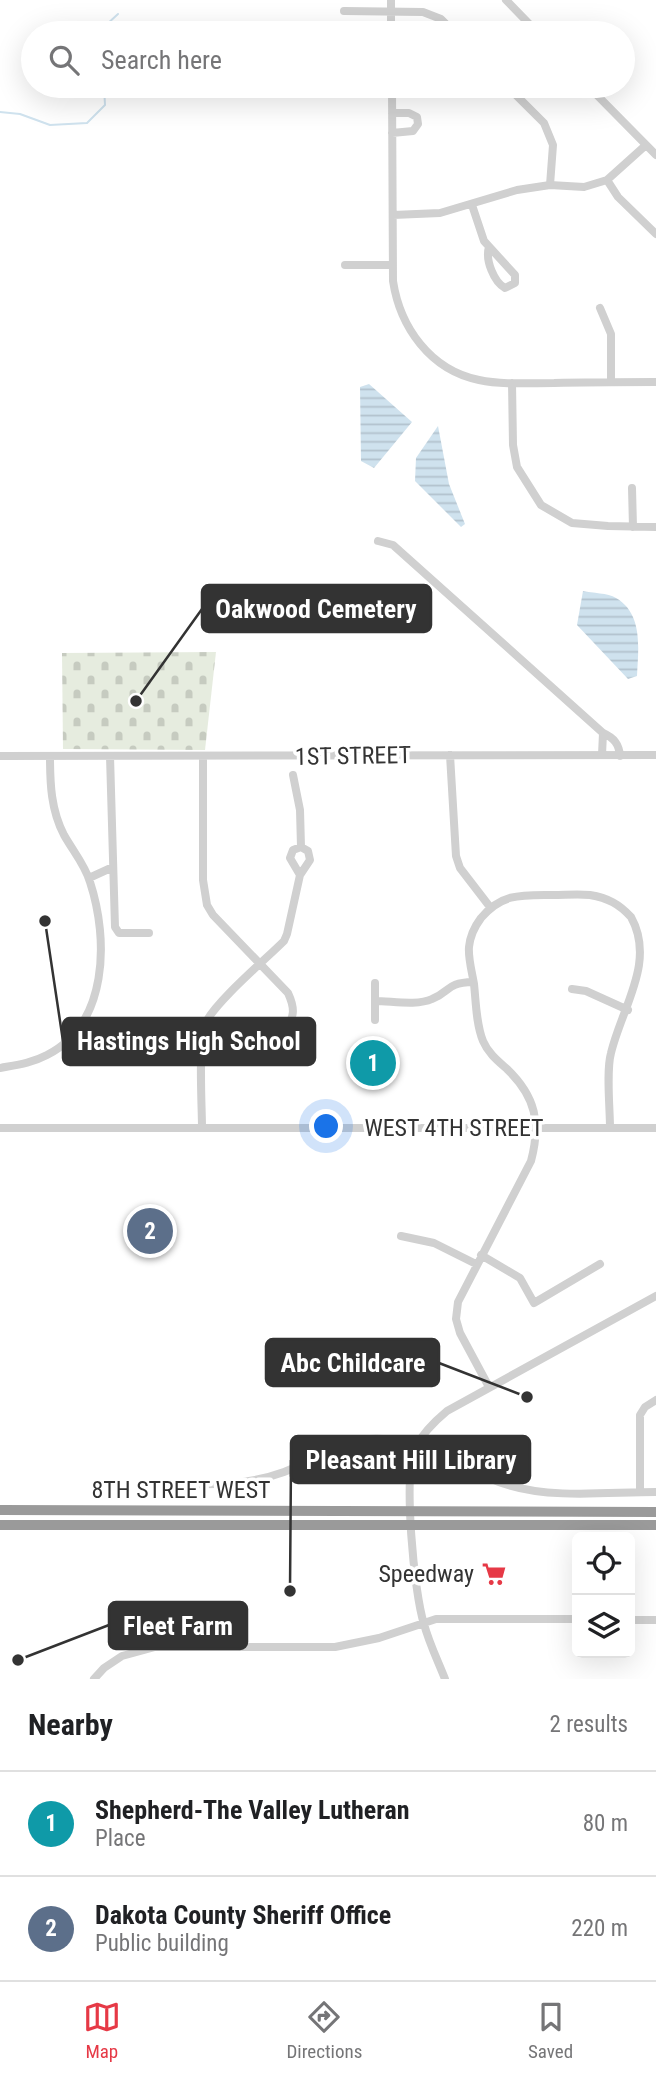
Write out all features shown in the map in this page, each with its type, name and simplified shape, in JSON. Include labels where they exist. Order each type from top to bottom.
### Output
[{"type":"highway","name":"8TH STREET WEST","points":[[0,1510],[656,1512]]},
{"type":"highway","name":"8TH STREET WEST","points":[[0,1525],[656,1525]]},
{"type":"street","points":[[391,0],[391,21]]},
{"type":"street","points":[[506,0],[526,21]]},
{"type":"street","points":[[344,11],[423,12],[443,21]]},
{"type":"street","points":[[392,98],[394,289],[406,325],[424,350],[447,367],[477,380],[512,383],[656,382]]},
{"type":"street","points":[[519,98],[544,123],[553,145],[550,185]]},
{"type":"street","points":[[600,98],[656,155]]},
{"type":"street","points":[[392,113],[412,113],[418,124],[412,131],[392,133]]},
{"type":"street","points":[[393,215],[440,213],[517,190],[550,185],[584,187],[607,180],[646,145]]},
{"type":"street","points":[[607,180],[618,197],[656,234]]},
{"type":"street","points":[[472,205],[489,247],[513,270],[515,283],[511,286],[505,288],[498,285],[487,252],[489,247]]},
{"type":"street","points":[[345,265],[393,265]]},
{"type":"street","points":[[600,308],[611,334],[611,382]]},
{"type":"street","points":[[512,383],[513,445],[517,467],[541,505],[572,523],[656,527]]},
{"type":"street","points":[[632,488],[633,527]]},
{"type":"street","points":[[378,541],[393,545],[617,743],[620,756]]},
{"type":"street","points":[[602,755],[603,733]]},
{"type":"street","points":[[450,755],[456,856],[460,869],[490,907]]},
{"type":"street","name":"1ST STREET","points":[[0,756],[656,755]]},
{"type":"street","points":[[0,1068],[27,1063],[48,1055],[68,1040],[83,1023],[93,1003],[99,975],[97,906],[89,878],[63,833],[53,806],[51,756]]},
{"type":"street","points":[[110,757],[116,931],[149,933]]},
{"type":"street","points":[[202,757],[204,893],[213,915],[288,993],[293,1019]]},
{"type":"street","points":[[293,775],[300,810],[301,847]]},
{"type":"street","points":[[202,1128],[204,1029],[214,1011],[287,934],[300,875],[311,855],[309,850],[301,847],[293,850],[290,858],[300,875]]},
{"type":"street","points":[[89,878],[113,867]]},
{"type":"street","points":[[489,1387],[460,1333],[456,1319],[458,1301],[531,1161],[536,1129],[535,1113],[528,1094],[517,1079],[490,1053],[484,1042],[473,982],[469,947],[475,926],[490,907],[504,899],[518,895],[604,897],[622,907],[640,926],[648,951],[646,974],[610,1055],[610,1128]]},
{"type":"street","points":[[375,1001],[424,1002],[432,1000],[457,983],[473,982]]},
{"type":"street","points":[[375,983],[375,1020]]},
{"type":"street","points":[[572,989],[586,991],[628,1010]]},
{"type":"street","name":"WEST 4TH STREET","points":[[0,1128],[656,1128]]},
{"type":"street","points":[[401,1236],[435,1243],[476,1264]]},
{"type":"street","points":[[481,1255],[520,1278],[534,1303],[600,1264]]},
{"type":"street","points":[[445,1679],[423,1622],[414,1562],[410,1481],[415,1448],[431,1426],[447,1412],[656,1296]]},
{"type":"street","points":[[640,1492],[640,1415],[645,1407],[656,1400]]},
{"type":"street","points":[[174,1484],[254,1481],[284,1472],[342,1444],[365,1439],[386,1439],[489,1478],[533,1490],[656,1492]]},
{"type":"street","points":[[94,1679],[113,1661],[143,1649],[335,1647],[379,1638],[423,1622],[448,1619],[572,1619]]},
{"type":"street","points":[[635,1620],[656,1620]]},
{"type":"green space","points":[[216,652],[205,750],[63,749],[62,653]]},
{"type":"water","points":[[369,384],[412,422],[374,468],[361,461],[360,387]]},
{"type":"water","points":[[438,426],[449,484],[465,524],[461,527],[415,481],[416,458]]},
{"type":"water","points":[[583,591],[613,596],[631,613],[637,634],[637,676],[628,679],[577,625]]},
{"type":"waterway","points":[[110,21],[118,14]]},
{"type":"waterway","points":[[0,112],[20,114],[50,125],[87,123],[105,105],[105,98]]},
{"type":"place","name":"Oakwood Cemetery","points":[[136,701]]},
{"type":"place","name":"Hastings High School","points":[[45,921]]},
{"type":"place","name":"Shepherd-The Valley Lutheran","points":[[373,1063]]},
{"type":"place","name":"Dakota County Sheriff Office","points":[[150,1231]]},
{"type":"place","name":"Abc Childcare","points":[[527,1397]]},
{"type":"place","name":"Speedway","points":[[494,1574]]},
{"type":"place","name":"Pleasant Hill Library","points":[[290,1591]]},
{"type":"place","name":"Fleet Farm","points":[[18,1660]]}]
